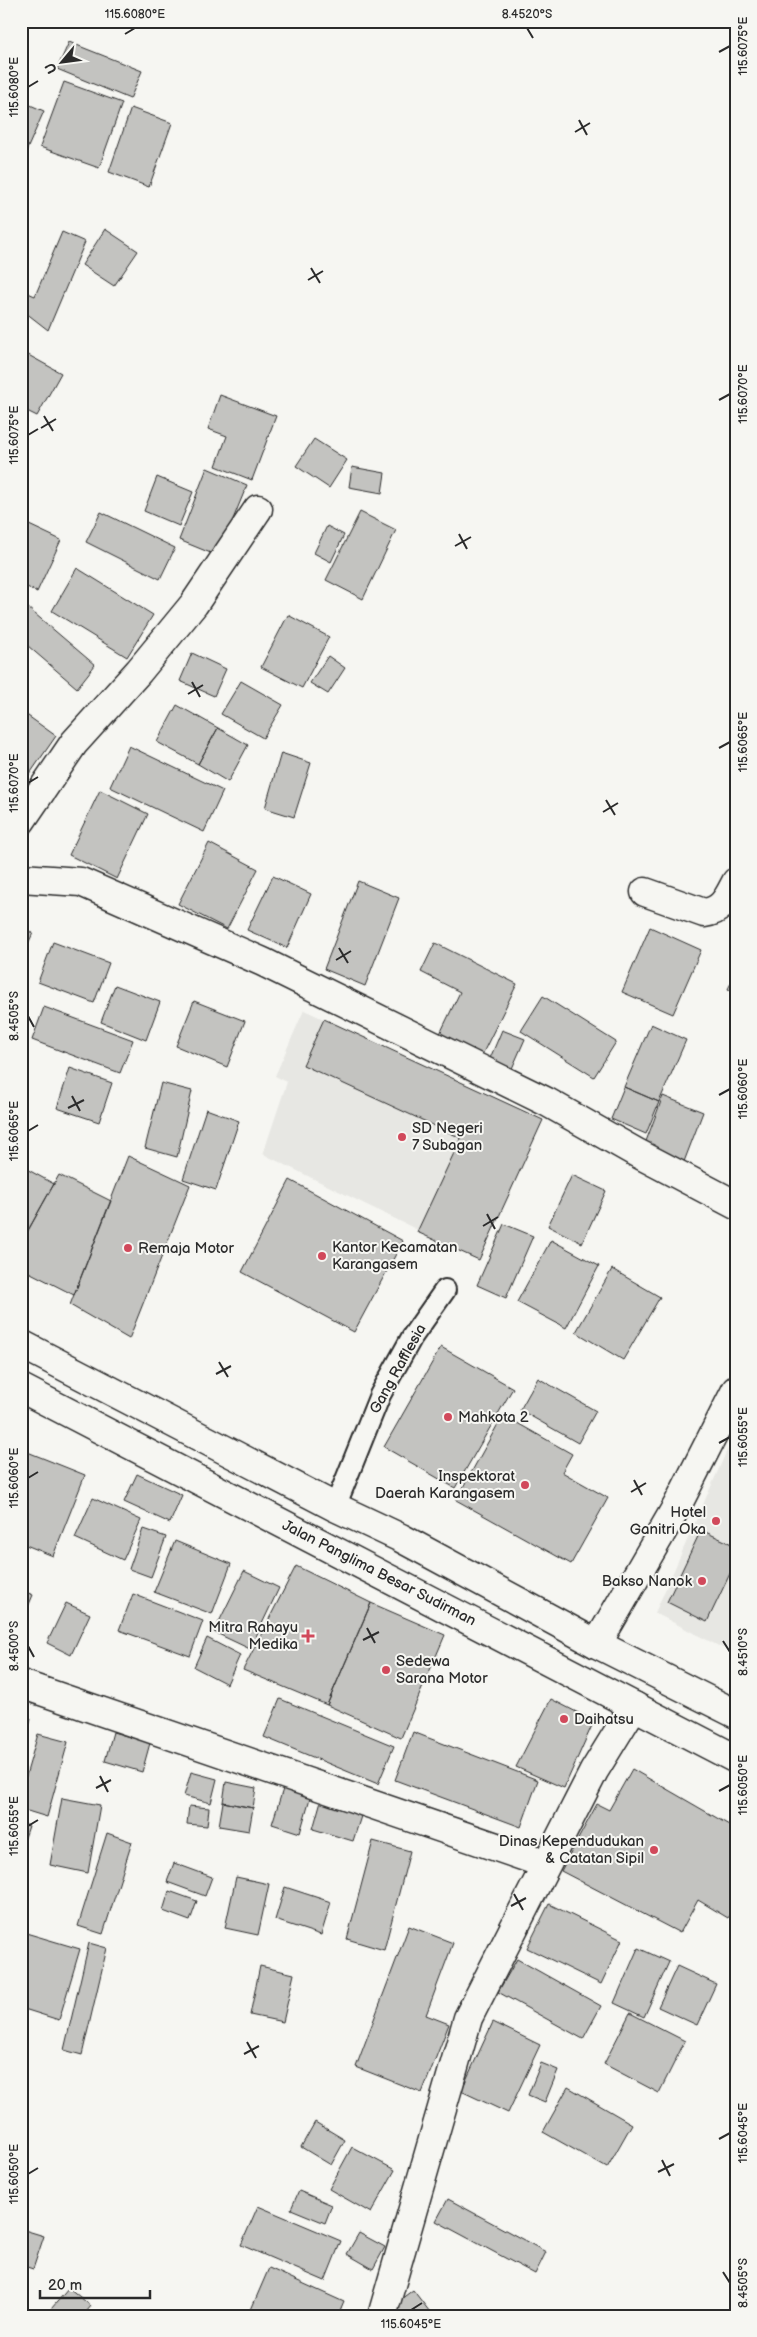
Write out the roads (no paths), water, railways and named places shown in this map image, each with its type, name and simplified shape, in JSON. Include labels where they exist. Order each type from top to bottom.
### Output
[{"type":"main road","points":[[21,821],[74,743],[139,671],[194,604],[258,509]]},
{"type":"main road","points":[[21,878],[81,882],[263,962],[546,1102],[620,1144],[736,1205]]},
{"type":"main road","points":[[645,892],[704,913],[711,912],[726,901],[736,882]]},
{"type":"main road","points":[[21,1344],[335,1507],[401,1538],[597,1644],[736,1714]]},
{"type":"main road","name":"Jalan Panglima Besar Sudirman","points":[[21,1388],[736,1759]]},
{"type":"main road","points":[[597,1644],[678,1506],[736,1390]]},
{"type":"main road","points":[[383,1576],[401,1538]]},
{"type":"main road","points":[[21,1684],[546,1864]]},
{"type":"main road","points":[[382,2316],[468,2018],[594,1771],[634,1706]]},
{"type":"lane","name":"Gang Rafflesia","points":[[335,1507],[380,1394],[412,1338],[445,1290]]},
{"type":"place","name":"SD Negeri 7 Subagan","points":[[402,1137]]},
{"type":"place","name":"Remaja Motor","points":[[128,1248]]},
{"type":"place","name":"Kantor Kecamatan Karangasem","points":[[322,1256]]},
{"type":"place","name":"Mahkota 2","points":[[448,1417]]},
{"type":"place","name":"Inspektorat Daerah Karangasem","points":[[525,1485]]},
{"type":"place","name":"Hotel Ganitri Oka","points":[[716,1521]]},
{"type":"place","name":"Bakso Nanok","points":[[702,1581]]},
{"type":"place","name":"Mitra Rahayu Medika","points":[[308,1636]]},
{"type":"place","name":"Sedewa Sarana Motor","points":[[386,1670]]},
{"type":"place","name":"Daihatsu","points":[[564,1719]]},
{"type":"place","name":"Dinas Kependudukan & Catatan Sipil","points":[[654,1850]]}]
